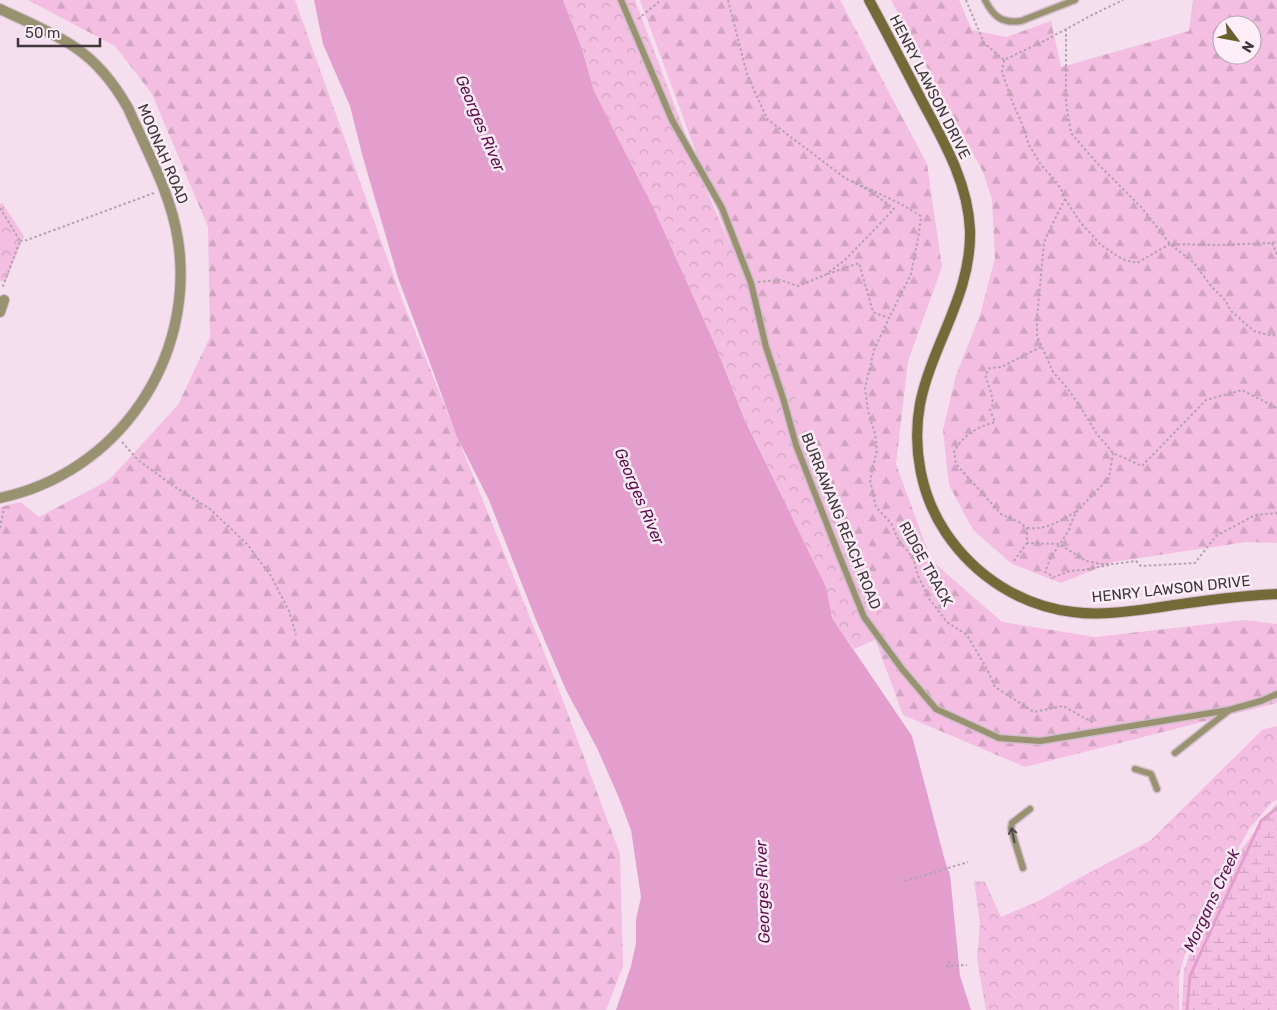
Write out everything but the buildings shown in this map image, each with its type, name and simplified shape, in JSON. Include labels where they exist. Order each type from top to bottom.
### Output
[{"type":"main road","name":"HENRY LAWSON DRIVE","points":[[870,0],[945,145],[962,188],[969,216],[969,246],[965,275],[956,306],[924,389],[920,403],[918,433],[919,460],[925,490],[936,516],[952,543],[982,574],[1007,590],[1034,603],[1057,610],[1099,613],[1118,612],[1214,599],[1277,594]]},
{"type":"street","name":"MOONAH ROAD","points":[[0,9],[71,45],[87,56],[115,86],[128,108],[164,189],[172,212],[178,239],[180,273],[178,307],[168,351],[158,374],[130,418],[98,451],[64,474],[35,488],[3,498]]},
{"type":"street","points":[[0,312],[4,300]]},
{"type":"lane","name":"BURRAWANG REACH ROAD","points":[[620,0],[672,120],[722,208],[751,283],[766,347],[796,445],[864,617],[902,669],[936,710],[999,738],[1040,741],[1229,710],[1261,701],[1277,694]]},
{"type":"lane","points":[[985,0],[998,17],[1014,22],[1075,0]]},
{"type":"lane","points":[[1175,753],[1229,710]]},
{"type":"lane","points":[[1135,768],[1151,774],[1157,789]]},
{"type":"lane","points":[[1023,868],[1011,829],[1012,823],[1030,809]]},
{"type":"path","points":[[631,24],[661,0]]},
{"type":"path","name":"RIDGE TRACK","points":[[728,0],[747,74],[767,119],[845,178],[870,191],[894,209],[845,260],[826,275]]},
{"type":"path","points":[[966,0],[984,43],[1004,60]]},
{"type":"path","points":[[1004,60],[1123,0]]},
{"type":"path","points":[[1066,29],[1066,103],[1071,133],[1096,162],[1142,208],[1170,244],[1192,262],[1226,301],[1230,310],[1254,331],[1272,336],[1277,334]]},
{"type":"path","points":[[1004,60],[1002,72],[1029,145],[1041,165],[1061,189],[1065,199],[1082,223],[1101,245],[1122,259],[1137,263],[1170,244],[1219,245],[1272,243],[1277,241]]},
{"type":"path","name":"RIDGE TRACK","points":[[845,178],[897,202],[921,216],[911,274],[874,350],[865,388],[868,411],[875,434],[876,450],[870,480],[876,506],[891,523],[899,540],[913,558],[918,576],[930,600],[947,622],[967,635],[995,687],[1034,712],[1063,706],[1106,731]]},
{"type":"path","points":[[20,241],[152,194]]},
{"type":"path","points":[[1065,199],[1044,243],[1037,336],[1053,372],[1068,388],[1097,434],[1113,453],[1142,466],[1206,400],[1242,390],[1277,408]]},
{"type":"path","points":[[0,208],[20,241]]},
{"type":"path","points":[[4,300],[3,286],[20,241]]},
{"type":"path","points":[[1272,243],[1277,255]]},
{"type":"path","points":[[751,283],[780,280],[798,286],[860,264],[873,312],[889,318]]},
{"type":"path","points":[[1041,346],[1001,367],[990,368],[985,376],[991,392],[992,404],[990,410],[994,422],[982,426],[958,444],[954,452],[956,464],[1001,514],[1027,528],[1034,529],[1049,527],[1077,511],[1109,478],[1113,453]]},
{"type":"path","points":[[116,434],[138,460],[175,487],[210,509],[247,544],[271,576],[289,611],[296,635]]},
{"type":"path","points":[[0,528],[3,498]]},
{"type":"path","points":[[1077,511],[1069,530],[1050,559],[1045,572],[1054,577],[1070,571],[1136,561],[1140,566],[1195,563],[1216,536],[1255,515],[1277,513]]},
{"type":"path","points":[[1014,561],[1027,542],[1027,528]]},
{"type":"path","points":[[1027,542],[1060,544],[1086,561],[1114,564]]},
{"type":"path","points":[[905,881],[968,862]]},
{"type":"path","points":[[949,961],[950,971]]},
{"type":"path","points":[[948,966],[967,965]]},
{"type":"green space","points":[[28,0],[295,0],[403,302],[556,682],[620,854],[623,966],[606,1010],[0,1010],[0,507],[21,502],[39,517],[109,480],[178,405],[210,337],[208,227],[152,94],[115,46]]},
{"type":"green space","points":[[563,0],[635,0],[708,194],[775,348],[891,633],[854,649],[832,618],[826,587],[744,417],[716,347],[654,209],[594,91],[582,49]]},
{"type":"green space","points":[[640,0],[840,0],[927,164],[942,267],[908,361],[896,464],[931,560],[1002,622],[1095,637],[1245,620],[1277,624],[1277,703],[1025,767],[903,715]]},
{"type":"green space","points":[[891,0],[959,0],[972,30],[1006,37],[1051,21],[1061,67],[1189,31],[1193,0],[1277,0],[1277,543],[1246,542],[1113,562],[1061,583],[1012,564],[973,530],[949,485],[943,430],[956,375],[980,315],[995,258],[992,199],[983,172]]},
{"type":"green space","points":[[2,203],[24,236],[6,281],[0,281],[0,204]]},
{"type":"green space","points":[[1277,726],[1277,800],[1272,802],[1249,829],[1209,903],[1192,929],[1179,975],[1179,1010],[986,1010],[977,959],[980,923],[974,881],[985,882],[1001,917],[1039,901],[1151,840],[1262,730]]},
{"type":"green space","points":[[1277,803],[1277,1010],[1182,1010],[1184,970],[1203,917],[1241,850]]},
{"type":"water","name":"Georges River","points":[[314,0],[563,0],[582,49],[594,91],[654,209],[716,347],[744,418],[826,587],[832,618],[912,736],[950,875],[960,976],[971,1010],[616,1010],[631,966],[636,943],[636,920],[641,897],[631,830],[597,748],[566,690],[536,620],[489,500],[457,437],[398,278],[350,106],[323,44]]},
{"type":"waterway","name":"Morgans Creek","points":[[1187,1010],[1190,976],[1261,821],[1277,808]]}]
